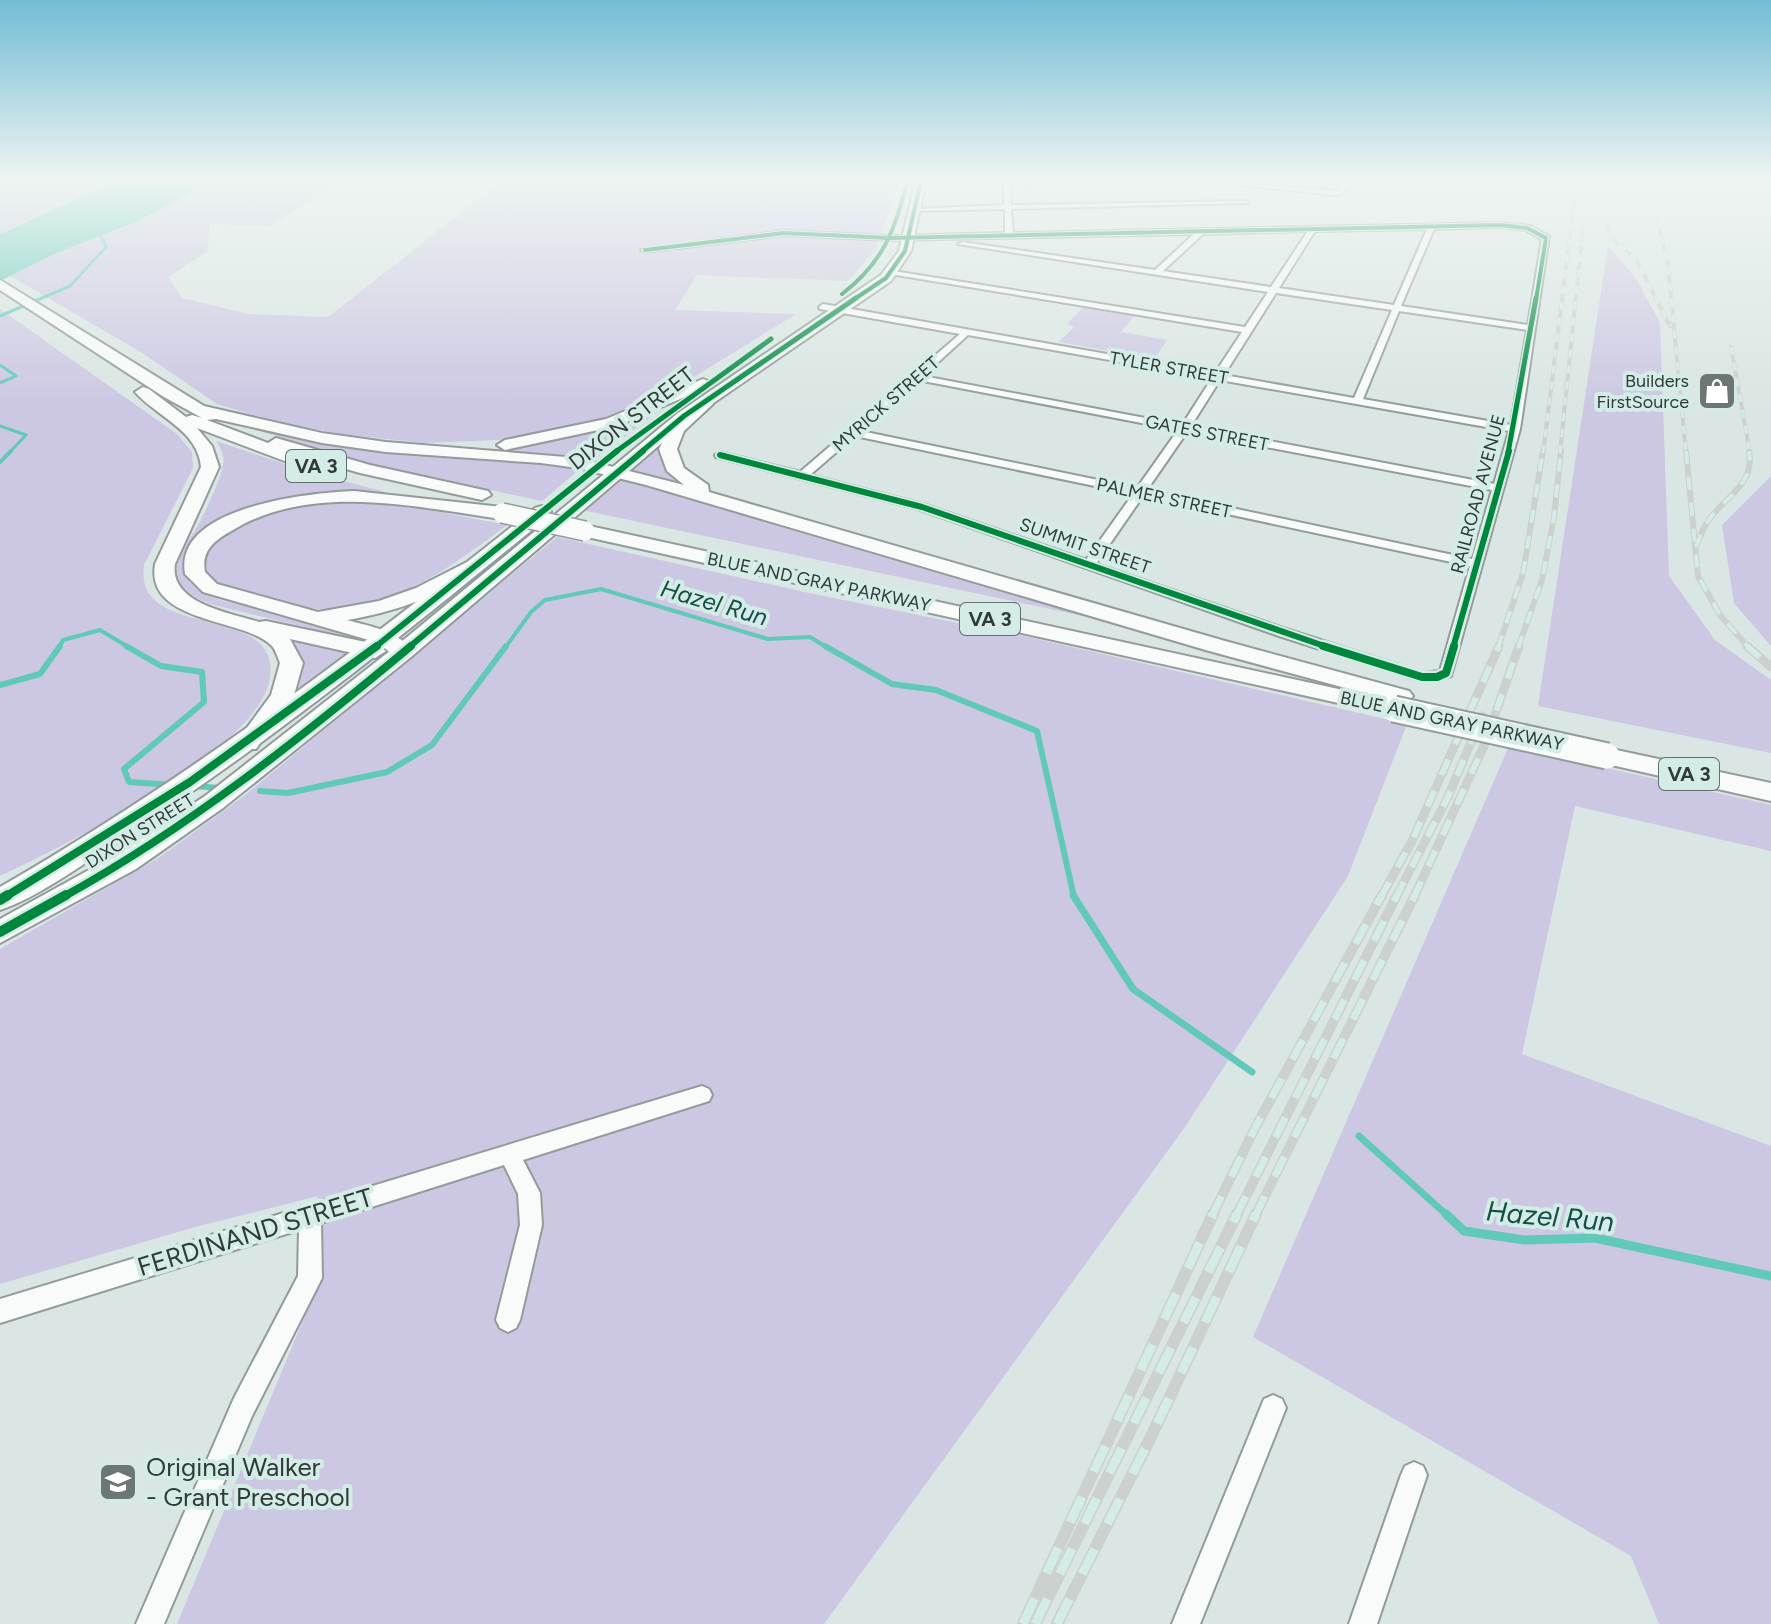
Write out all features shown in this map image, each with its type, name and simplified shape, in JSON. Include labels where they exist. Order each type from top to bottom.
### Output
[{"type":"main road","name":"DIXON STREET","points":[[831,308],[883,256]]},
{"type":"main road","name":"DIXON STREET","points":[[0,932],[126,862],[288,745],[476,565],[594,469],[831,308],[890,272],[902,256]]},
{"type":"main road","name":"BLUE AND GRAY PARKWAY","points":[[0,284],[140,390],[207,427],[276,454],[1609,749],[1771,792]]},
{"type":"main road","name":"BLUE AND GRAY PARKWAY","points":[[0,295],[196,409],[310,454],[509,508]]},
{"type":"main road","points":[[140,390],[203,442],[211,459],[202,488],[164,567],[167,586],[187,605],[272,636],[289,654],[291,669],[284,695],[274,713],[247,744]]},
{"type":"main road","name":"DIXON STREET","points":[[0,900],[114,834],[387,647],[614,474],[705,392]]},
{"type":"main road","points":[[440,450],[519,443],[592,428],[705,392]]},
{"type":"main road","points":[[705,392],[673,436],[668,457],[676,471],[691,483],[738,506]]},
{"type":"main road","points":[[196,409],[322,438],[578,463],[738,506],[1397,702]]},
{"type":"main road","points":[[387,647],[303,616],[210,588],[195,574],[192,565],[199,547],[219,529],[234,521],[270,507],[305,499],[387,498],[509,508]]},
{"type":"main road","points":[[303,616],[356,613],[400,603],[476,565]]},
{"type":"main road","points":[[235,620],[387,647]]},
{"type":"main road","name":"BLUE AND GRAY PARKWAY","points":[[1609,749],[1771,776]]},
{"type":"street","points":[[1039,256],[1531,328]]},
{"type":"street","points":[[1157,273],[1175,256]]},
{"type":"street","points":[[1089,565],[1184,429],[1296,256]]},
{"type":"street","points":[[1357,401],[1419,256]]},
{"type":"street","name":"RAILROAD AVENUE","points":[[1437,677],[1446,673],[1515,429],[1543,256]]},
{"type":"street","points":[[890,272],[1249,330]]},
{"type":"street","name":"TYLER STREET","points":[[831,308],[1515,429]]},
{"type":"street","name":"MYRICK STREET","points":[[804,475],[967,332]]},
{"type":"street","name":"GATES STREET","points":[[916,377],[1498,488]]},
{"type":"street","name":"PALMER STREET","points":[[853,432],[1475,563]]},
{"type":"street","name":"SUMMIT STREET","points":[[720,455],[922,507],[1284,633],[1422,677],[1437,677]]},
{"type":"street","name":"FERDINAND STREET","points":[[0,1311],[702,1095]]},
{"type":"street","points":[[508,1320],[531,1225],[529,1193],[510,1155]]},
{"type":"street","points":[[150,1624],[243,1407],[310,1278],[310,1215]]},
{"type":"street","points":[[1186,1624],[1273,1408]]},
{"type":"street","points":[[1363,1624],[1414,1475]]},
{"type":"shaded area","points":[[0,256],[51,256],[0,281]]},
{"type":"shaded area","points":[[51,256],[201,256],[168,277],[182,298],[249,314],[328,317],[406,256],[870,256],[848,281],[697,275],[675,310],[796,314],[670,392],[599,421],[520,439],[424,443],[342,434],[274,421],[217,404],[141,352],[10,276]]},
{"type":"shaded area","points":[[1607,256],[1617,256],[1636,278],[1660,323],[1669,576],[1715,640],[1771,680],[1771,753],[1538,706]]},
{"type":"shaded area","points":[[1083,308],[1134,316],[1121,332],[1167,340],[1154,359],[1059,342],[1074,327],[1067,324]]},
{"type":"shaded area","points":[[0,309],[177,434],[192,452],[193,468],[144,565],[147,589],[160,605],[232,628],[253,638],[267,653],[270,677],[258,705],[233,735],[197,764],[111,819],[0,876]]},
{"type":"shaded area","points":[[666,405],[592,462],[478,451],[574,436]]},
{"type":"shaded area","points":[[268,430],[580,469],[542,501],[373,465],[263,432]]},
{"type":"shaded area","points":[[664,440],[664,465],[678,483],[627,472]]},
{"type":"shaded area","points":[[216,441],[303,470],[385,492],[381,495],[273,503],[186,559],[189,582],[201,592],[220,600],[369,638],[367,642],[214,605],[188,593],[180,585],[177,567],[180,556],[198,526],[222,470],[223,455]]},
{"type":"shaded area","points":[[1771,476],[1771,646],[1734,603],[1722,525]]},
{"type":"shaded area","points":[[619,478],[1095,616],[1097,619],[582,510]]},
{"type":"shaded area","points":[[350,501],[409,506],[507,525],[421,583],[374,602],[349,607],[322,609],[283,604],[231,590],[212,581],[204,570],[208,549],[219,535],[233,525],[293,504]]},
{"type":"shaded area","points":[[557,537],[809,593],[1033,638],[1407,724],[1348,876],[1185,1127],[824,1624],[177,1624],[306,1313],[318,1196],[195,1227],[0,1284],[0,949],[160,857],[244,796]]},
{"type":"shaded area","points":[[287,638],[354,653],[288,703],[296,686],[299,662]]},
{"type":"shaded area","points":[[1509,746],[1771,805],[1771,851],[1575,806],[1522,1054],[1771,1146],[1771,1624],[1659,1624],[1631,1556],[1253,1337]]},
{"type":"waterway","name":"Hazel Run","points":[[0,316],[70,286],[98,256]]},
{"type":"waterway","name":"Hazel Run","points":[[0,365],[16,376],[0,383]]},
{"type":"waterway","name":"Hazel Run","points":[[0,426],[26,435],[9,453]]},
{"type":"waterway","name":"Hazel Run","points":[[0,462],[9,453]]},
{"type":"waterway","name":"Hazel Run","points":[[505,648],[531,612],[545,600],[601,589],[768,639],[810,637],[828,648]]},
{"type":"waterway","name":"Hazel Run","points":[[60,646],[63,640],[100,630],[130,648]]},
{"type":"waterway","name":"Hazel Run","points":[[0,685],[40,674],[60,646]]},
{"type":"waterway","name":"Hazel Run","points":[[126,646],[161,666],[202,672],[204,702],[124,769],[129,782],[173,785]]},
{"type":"waterway","name":"Hazel Run","points":[[260,791],[288,793],[387,772],[432,745],[506,646]]},
{"type":"waterway","name":"Hazel Run","points":[[825,646],[892,684],[936,690],[1037,731],[1074,896]]},
{"type":"waterway","name":"Hazel Run","points":[[192,786],[221,788]]},
{"type":"waterway","name":"Hazel Run","points":[[1074,896],[1133,989],[1252,1072]]},
{"type":"waterway","name":"Hazel Run","points":[[1359,1136],[1448,1216]]},
{"type":"waterway","name":"Hazel Run","points":[[1446,1214],[1464,1231],[1524,1240],[1595,1238],[1771,1276]]},
{"type":"railway","points":[[1543,453],[1568,256]]},
{"type":"railway","points":[[1560,453],[1580,256]]},
{"type":"railway","points":[[1631,256],[1670,326]]},
{"type":"railway","points":[[1666,256],[1686,453]]},
{"type":"railway","points":[[1731,347],[1750,453]]},
{"type":"railway","points":[[1498,648],[1523,573],[1543,451]]},
{"type":"railway","points":[[1518,648],[1542,580],[1554,517],[1561,451]]},
{"type":"railway","points":[[1686,451],[1698,576],[1720,615],[1748,647]]},
{"type":"railway","points":[[1696,547],[1710,518],[1744,480],[1750,462],[1749,451]]},
{"type":"railway","points":[[1381,897],[1412,841],[1499,646]]},
{"type":"railway","points":[[1414,897],[1484,746],[1519,646]]},
{"type":"railway","points":[[1748,647],[1771,667]]},
{"type":"railway","points":[[1396,897],[1448,797],[1482,716]]},
{"type":"railway","points":[[1212,1216],[1255,1128],[1382,895]]},
{"type":"railway","points":[[1237,1214],[1397,895]]},
{"type":"railway","points":[[1255,1216],[1415,895]]},
{"type":"railway","points":[[1023,1624],[1213,1214]]},
{"type":"railway","points":[[1035,1624],[1237,1214]]},
{"type":"railway","points":[[1057,1624],[1150,1439],[1256,1214]]},
{"type":"cycle path","points":[[842,294],[858,282],[881,256]]},
{"type":"cycle path","points":[[0,932],[126,862],[214,802],[403,652],[684,416],[886,278],[902,256]]},
{"type":"cycle path","points":[[720,455],[922,507],[1284,633],[1422,677],[1437,677],[1446,673],[1515,429],[1543,256]]},
{"type":"cycle path","points":[[0,900],[144,813],[282,718],[421,611],[617,450],[771,339]]},
{"type":"place","name":"Builders FirstSource","points":[[1717,391]]},
{"type":"place","name":"Original Walker - Grant Preschool","points":[[118,1482]]}]
